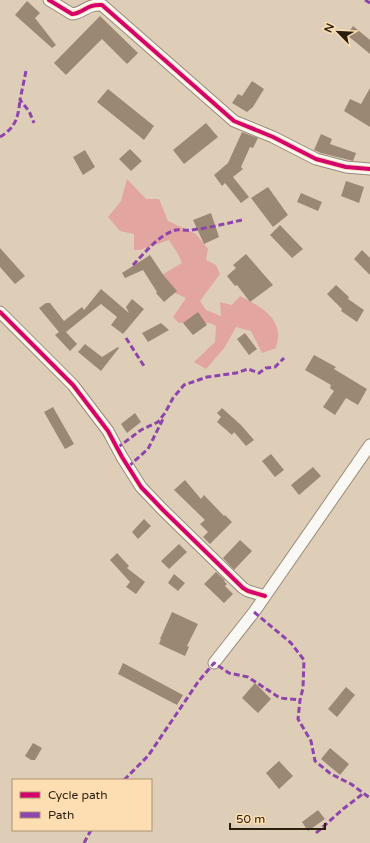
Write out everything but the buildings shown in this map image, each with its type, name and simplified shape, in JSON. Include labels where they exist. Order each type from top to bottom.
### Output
[{"type":"street","points":[[49,0],[72,14],[75,14],[90,6],[102,5],[234,121],[273,137],[316,159],[346,167],[370,169]]},
{"type":"street","points":[[0,312],[73,385],[108,431],[122,457],[142,487],[162,509],[244,588],[248,591],[265,596]]},
{"type":"street","points":[[214,663],[234,639],[265,596],[370,444]]},
{"type":"shaded area","points":[[127,179],[146,199],[159,199],[168,221],[196,234],[208,249],[206,260],[216,265],[220,274],[200,301],[206,310],[221,316],[220,302],[232,305],[240,296],[252,302],[269,314],[273,319],[278,332],[276,348],[262,353],[251,331],[236,327],[225,347],[206,369],[194,362],[215,342],[216,326],[210,323],[179,323],[173,317],[186,298],[150,282],[182,263],[169,240],[140,250],[134,250],[134,234],[120,231],[108,217],[121,201]]},
{"type":"marked path","points":[[365,0],[370,3]]},
{"type":"marked path","points":[[26,71],[20,100],[29,111],[34,123]]},
{"type":"marked path","points":[[0,137],[13,126],[17,117],[20,100]]},
{"type":"marked path","points":[[133,265],[152,245],[169,232],[204,228],[242,220]]},
{"type":"marked path","points":[[126,338],[144,366]]},
{"type":"marked path","points":[[117,448],[141,430],[158,422],[173,398],[184,385],[207,377],[236,373],[248,369],[259,373],[266,368],[275,367],[284,358]]},
{"type":"marked path","points":[[128,467],[148,449],[163,419]]},
{"type":"marked path","points":[[254,612],[291,643],[304,660],[303,688],[298,719],[311,741],[315,761],[331,774],[351,784],[370,798]]},
{"type":"marked path","points":[[125,779],[148,756],[198,682],[214,663],[229,673],[248,677],[280,698],[300,700]]},
{"type":"marked path","points":[[316,833],[364,793]]},
{"type":"marked path","points":[[84,843],[90,831]]},
{"type":"cycle path","points":[[49,0],[72,14],[92,6],[102,5],[234,121],[273,137],[316,159],[346,167],[370,169]]},
{"type":"cycle path","points":[[0,312],[73,385],[108,431],[141,487],[243,588],[265,596]]}]
